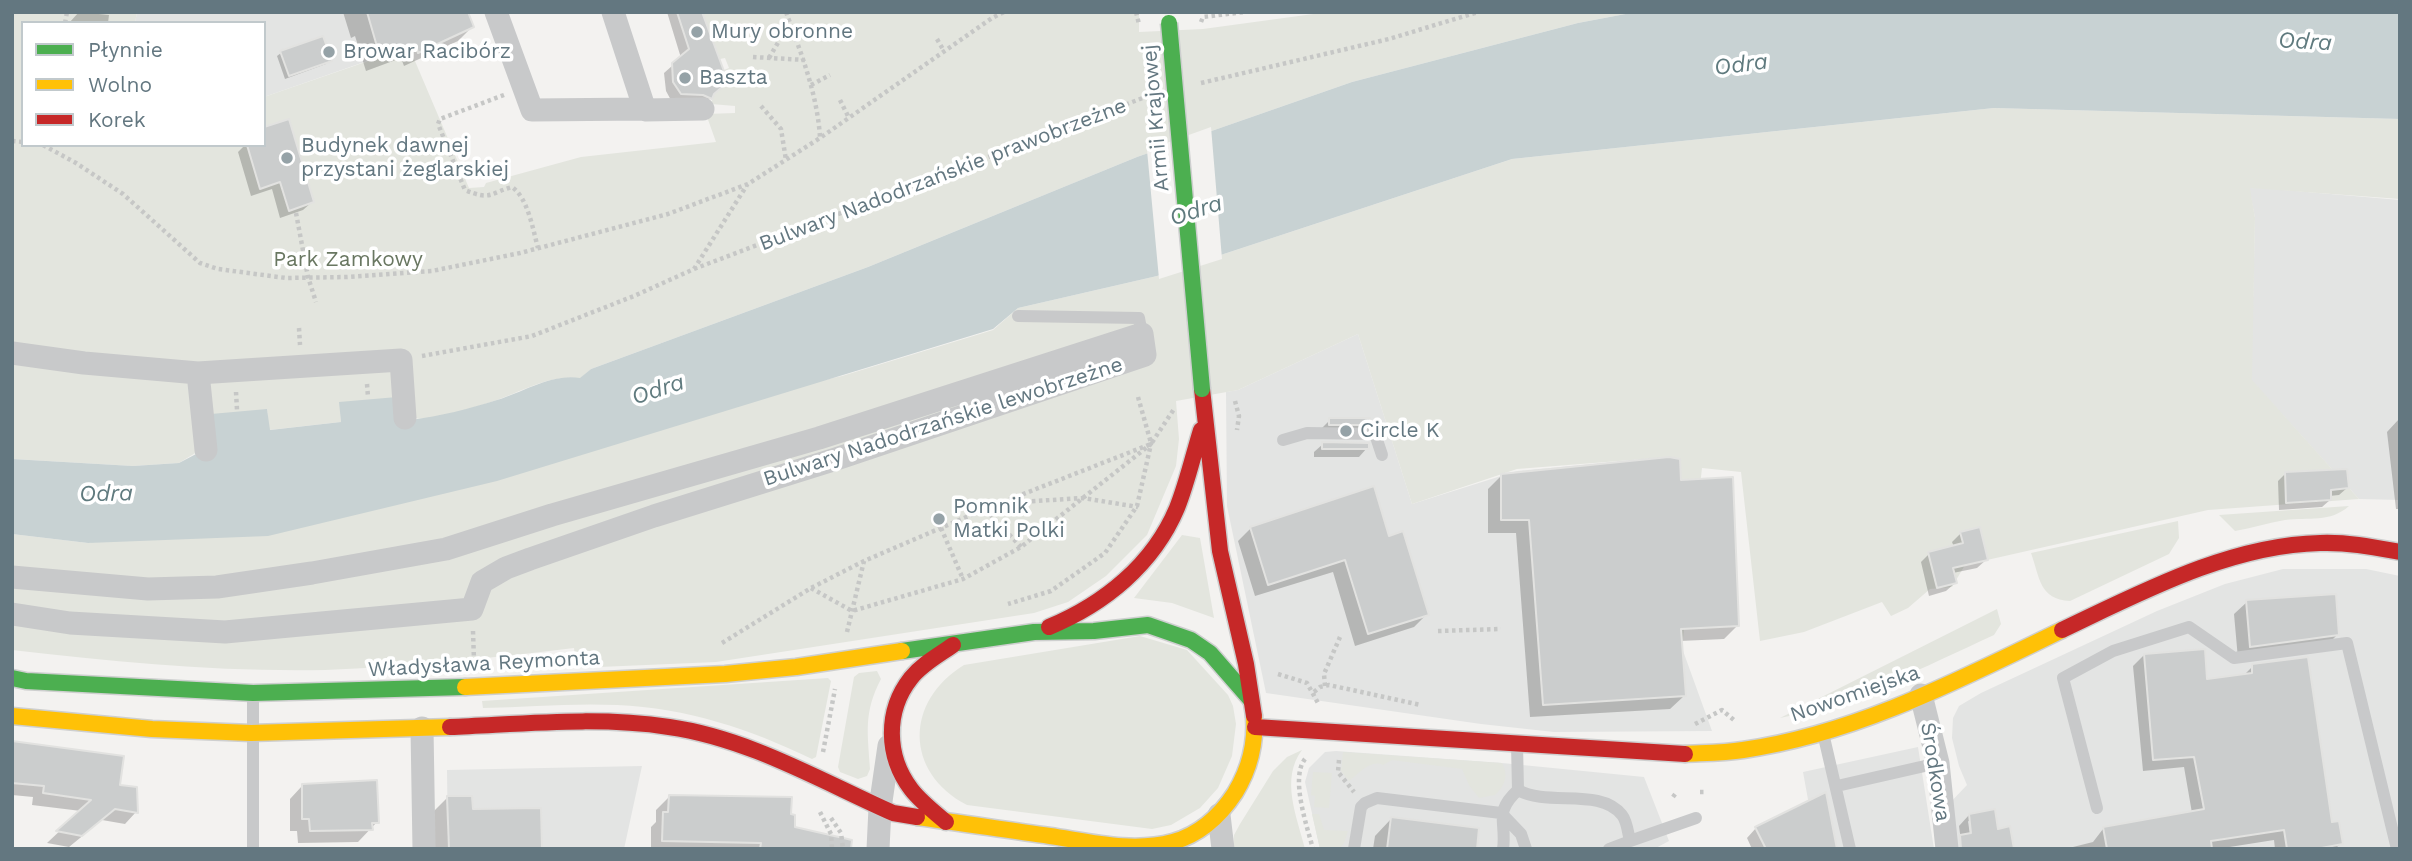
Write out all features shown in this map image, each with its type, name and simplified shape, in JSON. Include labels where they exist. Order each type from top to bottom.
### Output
[{"type":"main road","name":"Armii Krajowej","points":[[880,808],[905,816],[1142,848],[1167,845],[1200,831],[1219,815],[1245,776],[1252,755],[1254,704],[1221,558],[1202,389],[1168,16]]},
{"type":"main road","name":"Armii Krajowej","points":[[1034,632],[1069,619],[1107,597],[1144,560],[1172,518],[1205,418]]},
{"type":"main road","name":"Nowomiejska","points":[[1255,727],[1680,754],[1744,750],[1822,733],[1921,695],[2153,587],[2230,559],[2276,547],[2331,542],[2400,552]]},
{"type":"main road","points":[[1034,632],[1094,631],[1148,625],[1167,629],[1210,653],[1254,704]]},
{"type":"main road","name":"Władysława Reymonta","points":[[12,678],[26,681],[253,693],[410,690],[725,674],[1034,632]]},
{"type":"main road","points":[[946,822],[908,786],[895,758],[891,733],[896,705],[910,679],[920,668],[956,643]]},
{"type":"main road","points":[[12,716],[152,729],[251,733],[573,722],[620,722],[671,727],[741,745],[880,808]]},
{"type":"street","points":[[613,12],[645,109]]},
{"type":"street","points":[[502,14],[533,110],[703,109]]},
{"type":"street","name":"Bulwary Nadodrzańskie lewobrzeżne","points":[[12,577],[148,589],[217,587],[446,549],[552,515],[819,438],[1142,334],[1145,355],[836,459],[654,516],[506,568],[482,582],[472,609]]},
{"type":"street","points":[[12,353],[83,363],[198,373],[401,360],[405,418]]},
{"type":"street","points":[[198,373],[206,450]]},
{"type":"street","points":[[12,614],[70,623],[225,632],[472,609]]},
{"type":"street","name":"Środkowa","points":[[1921,695],[1938,763],[1943,848]]},
{"type":"street","points":[[422,728],[424,849]]},
{"type":"street","points":[[878,849],[880,808],[891,733]]},
{"type":"street","points":[[1219,815],[1223,849]]},
{"type":"lane","points":[[1018,316],[1139,318],[1142,334]]},
{"type":"lane","points":[[1283,440],[1307,433],[1375,434],[1382,455]]},
{"type":"lane","points":[[2097,808],[2063,678],[2113,651],[2189,627],[2234,658],[2347,643],[2397,849]]},
{"type":"lane","points":[[253,693],[253,849]]},
{"type":"lane","points":[[1822,733],[1850,849]]},
{"type":"lane","points":[[1517,744],[1518,790]]},
{"type":"lane","points":[[1836,786],[1938,763]]},
{"type":"lane","points":[[1503,849],[1501,813],[1510,797],[1518,790]]},
{"type":"lane","points":[[1518,790],[1532,797],[1605,802],[1623,816],[1630,841]]},
{"type":"lane","points":[[1354,849],[1363,804],[1377,798],[1501,813],[1521,834],[1525,849]]},
{"type":"lane","points":[[1609,849],[1696,818]]},
{"type":"path","points":[[786,12],[805,60],[818,110],[820,138]]},
{"type":"path","points":[[992,18],[995,12]]},
{"type":"path","points":[[47,147],[123,194],[200,263],[228,271],[286,278],[432,271],[538,248],[668,214],[748,184],[1004,12]]},
{"type":"path","points":[[1136,12],[1139,25]]},
{"type":"path","points":[[1202,20],[1244,12]]},
{"type":"path","points":[[1188,86],[1389,39],[1478,12]]},
{"type":"path","points":[[769,58],[790,23]]},
{"type":"path","points":[[937,39],[944,51]]},
{"type":"path","points":[[753,57],[805,60]]},
{"type":"path","points":[[811,85],[830,75]]},
{"type":"path","points":[[524,88],[440,119],[438,124],[465,190],[478,195],[498,195],[512,187],[517,190],[527,210],[538,248]]},
{"type":"path","name":"Bulwary Nadodrzańskie prawobrzeżne","points":[[419,357],[532,336],[694,269],[1147,96],[1161,93]]},
{"type":"path","points":[[840,100],[849,118]]},
{"type":"path","points":[[761,106],[781,129],[786,160]]},
{"type":"path","points":[[694,269],[748,184]]},
{"type":"path","points":[[296,213],[307,277],[316,302]]},
{"type":"path","points":[[1005,605],[1051,591],[1105,553],[1137,506],[1151,444],[1138,397]]},
{"type":"path","points":[[811,588],[852,611],[963,579],[1021,547],[1151,444],[1167,423],[1174,410],[1174,402]]},
{"type":"path","points":[[721,644],[811,588],[864,561],[985,509],[1151,444]]},
{"type":"path","points":[[1000,503],[1083,498],[1137,506],[1161,512],[1172,518]]},
{"type":"path","points":[[985,509],[1021,547]]},
{"type":"path","points":[[941,528],[963,579]]},
{"type":"path","points":[[860,631],[846,634],[864,561]]},
{"type":"path","points":[[472,609],[474,667]]},
{"type":"path","points":[[1438,631],[1501,629]]},
{"type":"path","points":[[1325,686],[1324,674],[1340,637]]},
{"type":"path","points":[[818,779],[840,660]]},
{"type":"path","points":[[1314,692],[1325,686],[1421,705]]},
{"type":"path","points":[[1689,727],[1722,710],[1734,720]]},
{"type":"path","points":[[1340,749],[1338,772],[1363,804]]},
{"type":"path","points":[[1308,756],[1302,763],[1297,780],[1312,849]]},
{"type":"path","points":[[817,804],[831,834],[832,849]]},
{"type":"path","points":[[829,811],[841,833],[843,849]]},
{"type":"shaded area","name":"Browar Racibórz","points":[[137,12],[404,12],[416,44],[266,96],[266,21],[135,21]]},
{"type":"shaded area","points":[[2249,187],[2400,200],[2400,500],[2359,499],[2251,380],[2255,218]]},
{"type":"shaded area","points":[[1358,334],[1412,504],[1517,471],[1670,457],[1682,648],[1712,731],[1554,732],[1266,693],[1227,506],[1226,392],[1238,390]]},
{"type":"shaded area","points":[[2283,569],[2366,569],[2400,576],[2400,849],[1954,849],[1946,807],[1967,785],[1952,738],[1953,718],[1959,706],[1981,693],[2157,611],[2225,584]]},
{"type":"shaded area","points":[[1918,747],[1934,849],[1817,849],[1803,772]]},
{"type":"shaded area","points":[[1325,752],[1644,777],[1669,841],[1654,849],[1320,849],[1305,782],[1309,768]]},
{"type":"shaded area","points":[[642,766],[624,849],[448,849],[447,770]]},
{"type":"green space","name":"Park Zamkowy","points":[[12,12],[137,12],[135,21],[21,21],[21,147],[266,147],[266,96],[409,47],[469,188],[484,187],[486,183],[581,157],[716,142],[706,114],[735,113],[735,106],[711,104],[714,94],[728,82],[724,70],[729,68],[725,58],[720,59],[702,12],[1139,12],[1139,32],[1203,29],[1328,12],[1636,12],[1578,23],[1352,82],[1137,157],[868,267],[591,369],[580,379],[559,378],[474,407],[421,419],[408,418],[353,402],[340,402],[341,422],[269,430],[267,409],[179,463],[133,466],[12,459]]},
{"type":"green space","points":[[1994,108],[2400,119],[2400,199],[2250,188],[2255,218],[2252,380],[2359,499],[2208,510],[1965,565],[1952,587],[1930,589],[1908,608],[1891,616],[1882,602],[1804,632],[1760,641],[1741,472],[1702,468],[1682,648],[1670,457],[1517,469],[1412,504],[1358,334],[1238,390],[1176,401],[1179,439],[1176,466],[1147,535],[1106,576],[1068,602],[1034,613],[716,662],[576,668],[574,648],[481,659],[325,670],[168,665],[12,650],[12,534],[88,543],[842,376],[993,330],[1018,308],[1157,276],[1512,159]]},
{"type":"green space","points":[[2349,506],[2327,517],[2285,520],[2235,531],[2219,515]]},
{"type":"green space","points":[[2178,521],[2179,538],[2169,554],[2070,601],[2052,596],[2042,586],[2031,553]]},
{"type":"green space","points":[[1182,535],[1200,538],[1214,618],[1172,603],[1134,598]]},
{"type":"green space","points":[[1997,609],[2001,624],[1994,635],[1862,694],[1780,718]]},
{"type":"green space","points":[[1140,636],[1187,650],[1228,695],[1233,706],[1236,724],[1232,756],[1218,788],[1200,808],[1171,825],[1152,829],[967,805],[946,791],[932,774],[923,756],[920,736],[922,716],[931,697],[945,680],[964,665]]},
{"type":"green space","points":[[877,671],[881,679],[871,702],[868,724],[870,769],[867,776],[858,779],[840,772],[838,767],[854,677],[859,673]]},
{"type":"green space","points":[[828,678],[831,681],[816,757],[812,759],[742,730],[668,710],[600,705],[483,708],[482,701]]},
{"type":"green space","points":[[1302,750],[1295,761],[1291,786],[1305,849],[1233,849],[1234,835],[1273,771],[1287,757]]},
{"type":"green space","points":[[1343,752],[1502,763],[1505,780],[1495,795],[1479,798],[1462,769],[1392,760],[1383,765],[1369,766],[1349,781],[1341,771]]},
{"type":"green space","points":[[1313,772],[1332,773],[1329,808],[1314,807],[1315,796],[1311,795]]},
{"type":"green space","points":[[1312,814],[1319,814],[1324,830],[1348,831],[1339,849],[1320,849]]},
{"type":"water","name":"Odra","points":[[1636,12],[2400,12],[2400,119],[1994,108],[1512,159],[1157,276],[1018,308],[993,329],[497,481],[268,536],[88,543],[12,534],[12,459],[133,466],[179,463],[198,453],[211,414],[267,409],[270,430],[341,422],[339,402],[397,397],[411,420],[476,406],[559,378],[580,378],[591,369],[868,267],[1137,157],[1352,82],[1578,23]]},
{"type":"pier","points":[[1211,127],[1222,259],[1159,279],[1147,150]]},
{"type":"building","points":[[367,12],[468,12],[474,27],[418,53],[416,45],[380,57]]},
{"type":"building","points":[[677,12],[702,12],[728,82],[712,99],[703,95],[681,94],[673,82],[672,63],[689,49]]},
{"type":"building","points":[[323,36],[332,61],[289,76],[280,51]]},
{"type":"building","name":"Budynek dawnej przystani żeglarskiej","points":[[289,119],[314,202],[289,211],[280,182],[260,189],[248,147],[266,147],[266,126]]},
{"type":"building","points":[[1329,418],[1370,418],[1369,425],[1329,425]]},
{"type":"building","points":[[1322,442],[1369,443],[1369,449],[1322,449]]},
{"type":"building","points":[[1669,457],[1680,459],[1681,480],[1733,477],[1739,626],[1681,629],[1686,696],[1543,705],[1529,520],[1501,520],[1501,474]]},
{"type":"building","points":[[2347,469],[2349,488],[2331,490],[2331,500],[2286,503],[2285,472]]},
{"type":"building","points":[[1374,486],[1389,536],[1403,531],[1429,615],[1368,634],[1345,560],[1268,585],[1250,527]]},
{"type":"building","points":[[1980,527],[1988,560],[1953,568],[1957,583],[1937,588],[1928,552],[1963,543],[1960,532]]},
{"type":"building","points":[[2336,594],[2339,635],[2250,647],[2246,600]]},
{"type":"building","points":[[2205,649],[2207,679],[2252,673],[2252,664],[2308,657],[2332,822],[2339,821],[2343,844],[2316,849],[2287,849],[2284,830],[2211,841],[2212,849],[2107,849],[2103,827],[2204,809],[2194,757],[2153,760],[2144,654]]},
{"type":"building","points":[[12,741],[124,756],[120,785],[137,787],[138,813],[115,809],[82,836],[56,831],[91,800],[43,793],[44,786],[12,783]]},
{"type":"building","points":[[377,780],[379,823],[372,823],[373,830],[310,831],[309,819],[302,819],[302,784]]},
{"type":"building","points":[[1826,792],[1837,849],[1766,849],[1755,827]]},
{"type":"building","points":[[669,795],[792,797],[791,814],[795,815],[795,827],[852,840],[851,849],[760,849],[761,843],[662,841],[663,812],[668,812]]},
{"type":"building","points":[[447,796],[472,796],[473,809],[541,808],[542,849],[449,849]]},
{"type":"building","points":[[1995,809],[1998,829],[2010,826],[2014,849],[1961,849],[1960,835],[1971,833],[1969,814]]},
{"type":"building","points":[[1391,817],[1479,828],[1477,849],[1387,849]]},
{"type":"traffic: fast","points":[[1169,23],[1202,389]]},
{"type":"traffic: fast","points":[[902,651],[1034,632],[1094,631],[1148,625],[1191,640],[1210,653],[1251,700]]},
{"type":"traffic: fast","points":[[12,678],[26,681],[253,693],[465,687]]},
{"type":"traffic: slow","points":[[1685,754],[1743,750],[1785,742],[1867,718],[1946,685],[2062,630]]},
{"type":"traffic: slow","points":[[465,687],[725,674],[796,667],[902,651]]},
{"type":"traffic: slow","points":[[12,716],[152,729],[251,733],[450,727]]},
{"type":"traffic: slow","points":[[917,817],[1127,847],[1173,842],[1209,823],[1235,793],[1250,756],[1254,716]]},
{"type":"traffic: jam","points":[[1202,389],[1220,551],[1246,664],[1254,716]]},
{"type":"traffic: jam","points":[[1049,627],[1089,607],[1107,594],[1125,580],[1155,547],[1177,508],[1201,430]]},
{"type":"traffic: jam","points":[[2062,630],[2155,586],[2220,561],[2253,552],[2320,543],[2360,545],[2400,552]]},
{"type":"traffic: jam","points":[[946,822],[919,798],[903,776],[893,748],[892,734],[897,705],[911,678],[925,664],[953,645]]},
{"type":"traffic: jam","points":[[450,727],[560,722],[615,722],[669,727],[756,751],[893,813],[917,817]]},
{"type":"traffic: jam","points":[[1255,727],[1685,754]]},
{"type":"place","name":"Mury obronne","points":[[697,32]]},
{"type":"place","name":"Browar Racibórz","points":[[329,52]]},
{"type":"place","name":"Baszta","points":[[685,78]]},
{"type":"place","name":"Budynek dawnej przystani żeglarskiej","points":[[287,158]]},
{"type":"place","name":"Circle K","points":[[1346,431]]},
{"type":"place","name":"Pomnik Matki Polki","points":[[939,519]]}]
